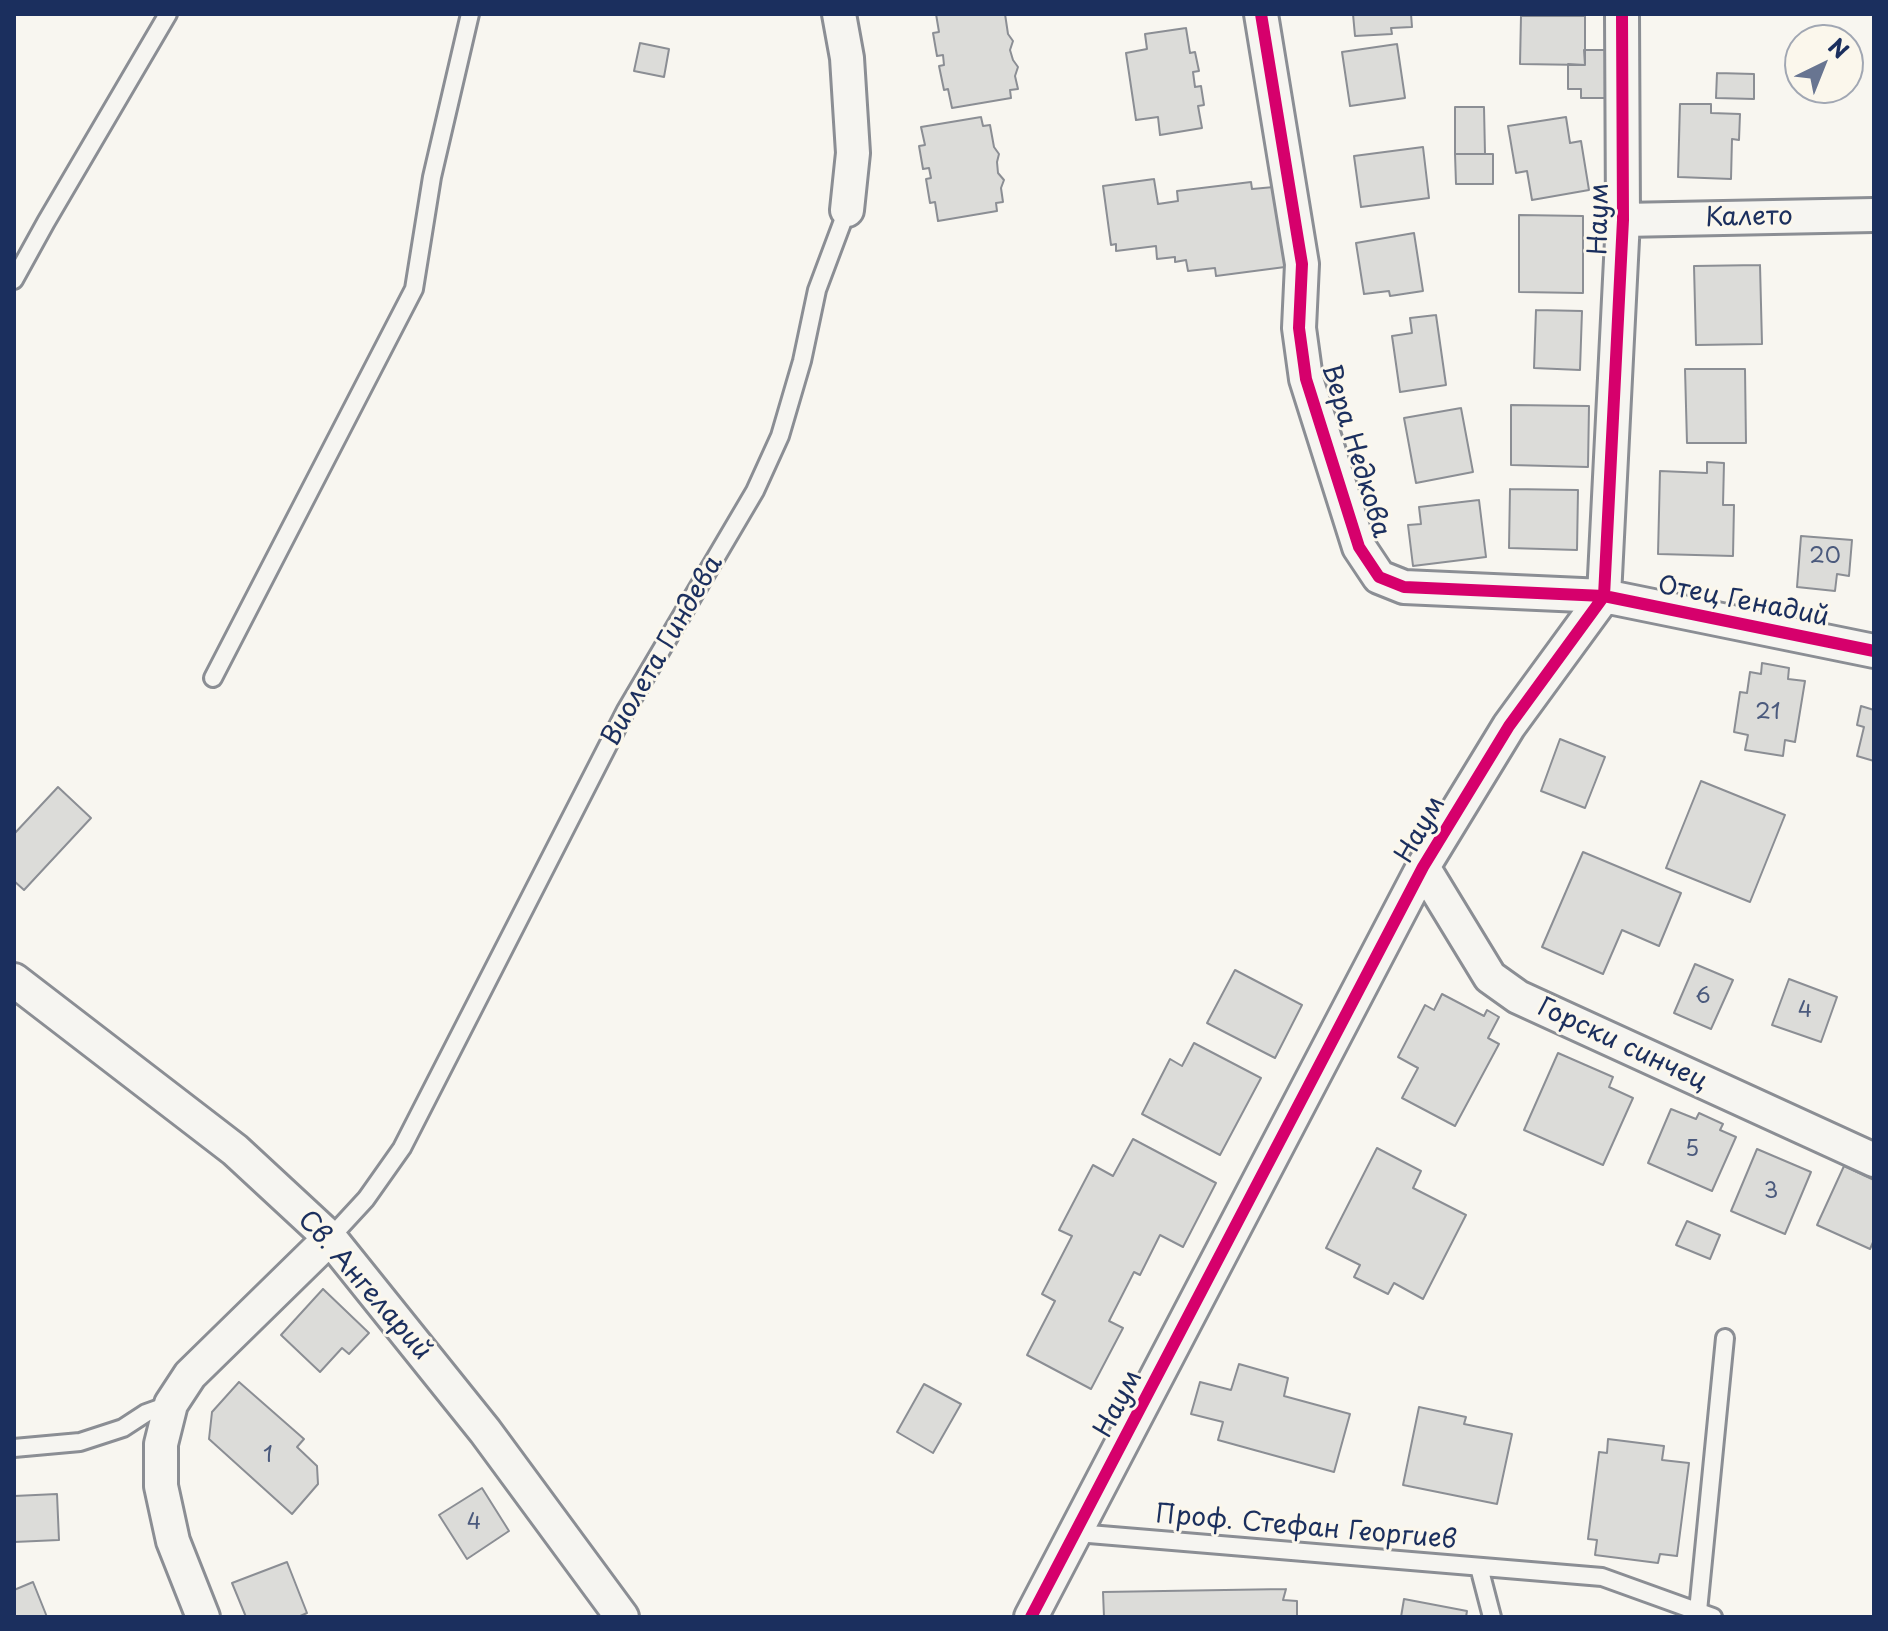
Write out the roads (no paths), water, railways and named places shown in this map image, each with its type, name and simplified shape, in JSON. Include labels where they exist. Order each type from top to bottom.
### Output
[{"type":"street","name":"Виолета Гиндева","points":[[839,14],[847,58],[853,153],[847,210]]},
{"type":"street","name":"Вера Недкова","points":[[1261,14],[1302,264],[1299,328],[1306,379],[1359,547],[1379,577],[1404,587],[1604,596]]},
{"type":"street","name":"Наум","points":[[1031,1617],[1423,867],[1509,726],[1604,596],[1623,220],[1622,14]]},
{"type":"street","name":"Калето","points":[[1623,220],[1874,215]]},
{"type":"street","name":"Отец Генадий","points":[[1604,596],[1874,651]]},
{"type":"street","name":"Горски синчец","points":[[1423,867],[1490,977],[1518,997],[1874,1160]]},
{"type":"street","name":"Св. Ангеларий","points":[[14,980],[235,1150],[330,1238],[485,1431],[622,1617]]},
{"type":"street","points":[[203,1617],[173,1541],[161,1486],[161,1444],[171,1404],[190,1375],[330,1238]]},
{"type":"lane","points":[[14,280],[168,14]]},
{"type":"lane","points":[[213,678],[414,289],[432,177],[470,14]]},
{"type":"lane","name":"Виолета Гиндева","points":[[330,1238],[366,1199],[402,1148],[626,710],[755,491],[780,436],[802,361],[817,290],[847,210]]},
{"type":"lane","points":[[1479,1567],[1602,1577],[1706,1614],[1725,1338]]},
{"type":"lane","points":[[14,1448],[80,1442],[123,1428],[146,1413],[171,1404]]},
{"type":"lane","name":"Проф. Стефан Георгиев","points":[[1077,1533],[1367,1555],[1479,1567],[1492,1617]]}]
